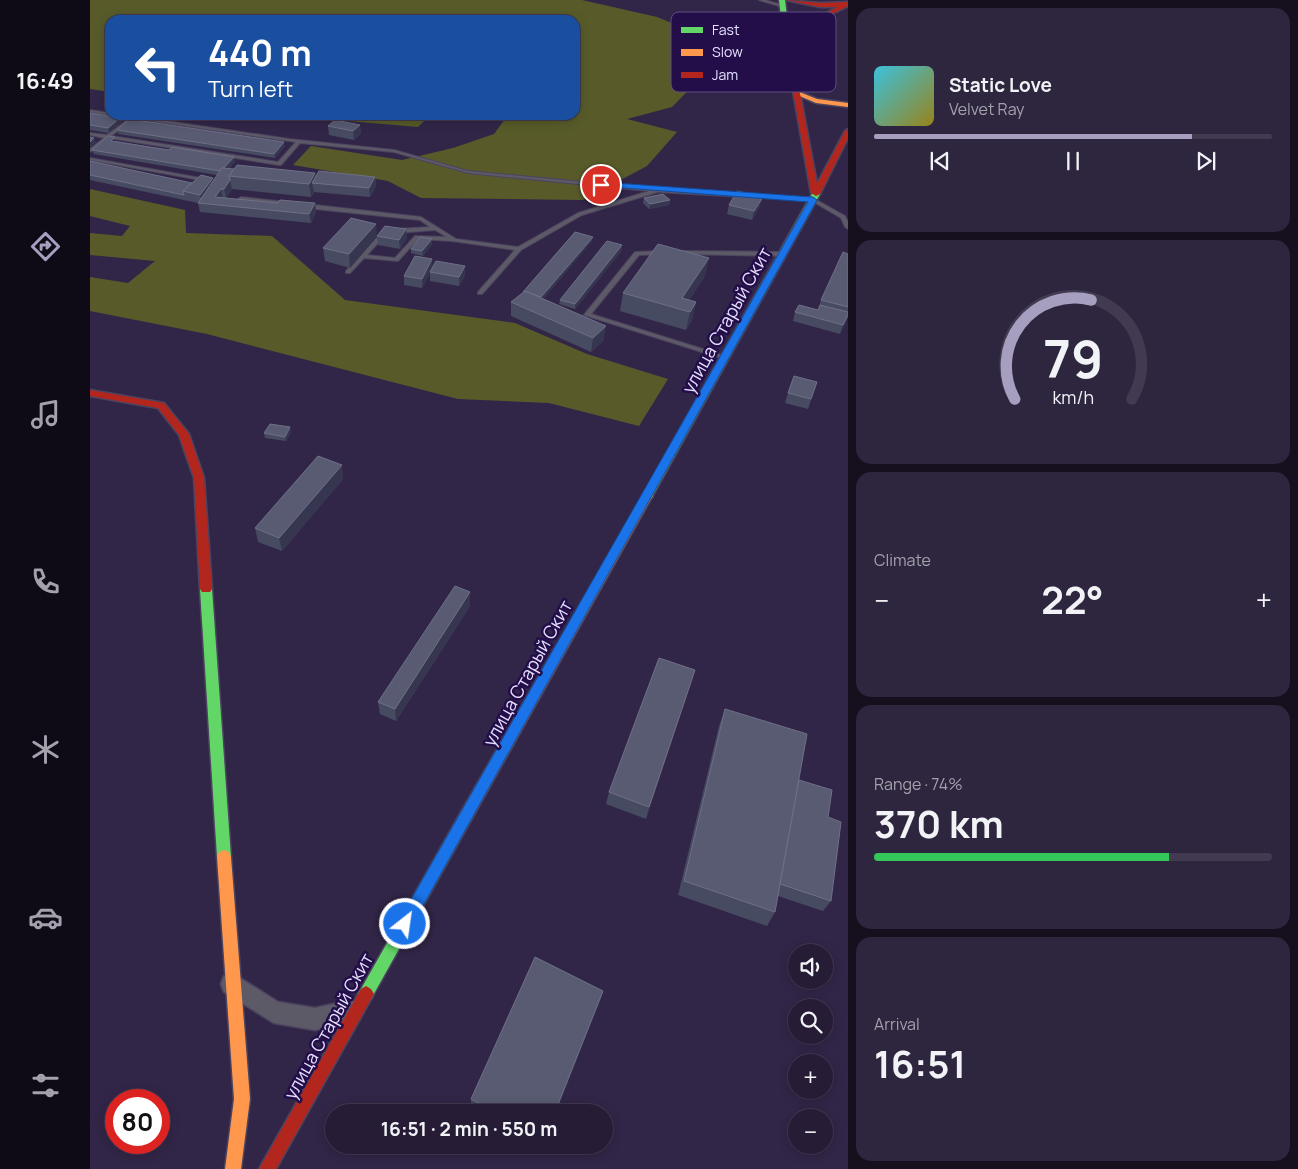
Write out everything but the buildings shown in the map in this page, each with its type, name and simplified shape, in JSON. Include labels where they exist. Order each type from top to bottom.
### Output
[{"type":"main road","points":[[785,2],[820,6],[847,4]]},
{"type":"main road","points":[[831,12],[847,4]]},
{"type":"main road","points":[[797,93],[816,101],[848,105]]},
{"type":"main road","points":[[797,93],[814,196]]},
{"type":"main road","name":"улица Старый Скит","points":[[267,1169],[725,358],[848,131]]},
{"type":"main road","points":[[90,393],[161,405],[184,434],[199,478],[232,984],[242,1099],[232,1169]]},
{"type":"street","points":[[232,984],[274,1012],[316,1019],[356,1010]]},
{"type":"lane","points":[[761,0],[785,2]]},
{"type":"lane","points":[[90,111],[105,113]]},
{"type":"lane","points":[[90,151],[128,120]]},
{"type":"lane","points":[[153,120],[299,141],[394,151],[468,172],[658,190],[814,196],[843,217],[848,227]]},
{"type":"lane","points":[[90,134],[278,164],[299,141]]},
{"type":"lane","points":[[90,159],[213,181]]},
{"type":"lane","points":[[480,293],[519,249],[580,214],[658,190]]},
{"type":"lane","points":[[241,198],[421,219],[455,240]]},
{"type":"lane","points":[[348,272],[384,232],[436,228]]},
{"type":"lane","points":[[362,256],[396,260],[417,237],[519,249]]},
{"type":"lane","points":[[666,253],[637,253],[587,315],[725,358]]},
{"type":"lane","points":[[676,253],[783,254]]},
{"type":"green space","points":[[90,0],[582,0],[657,17],[671,23],[671,92],[687,92],[672,107],[627,119],[677,132],[647,166],[583,200],[421,198],[388,181],[293,165],[311,146],[402,160],[453,148],[494,134],[504,120],[580,120],[580,15],[105,15],[105,91],[90,89]]},
{"type":"green space","points":[[336,120],[425,120],[418,127]]},
{"type":"green space","points":[[90,189],[185,210],[186,233],[272,236],[345,300],[515,323],[587,354],[668,379],[639,426],[549,403],[458,399],[207,334],[90,311],[90,277],[128,283],[155,261],[90,255],[90,233],[122,236],[130,226],[90,216]]},
{"type":"traffic: fast","points":[[782,0],[783,12]]},
{"type":"traffic: fast","points":[[648,495],[816,194]]},
{"type":"traffic: fast","points":[[206,589],[224,857]]},
{"type":"traffic: fast","points":[[366,994],[466,816]]},
{"type":"traffic: slow","points":[[797,93],[816,101],[848,105]]},
{"type":"traffic: slow","points":[[466,816],[648,495]]},
{"type":"traffic: slow","points":[[224,857],[242,1099],[233,1169]]},
{"type":"traffic: jam","points":[[789,0],[820,5],[845,5]]},
{"type":"traffic: jam","points":[[831,12],[848,4]]},
{"type":"traffic: jam","points":[[797,92],[815,193]]},
{"type":"traffic: jam","points":[[816,194],[848,131]]},
{"type":"traffic: jam","points":[[90,393],[161,405],[184,434],[199,478],[206,589]]},
{"type":"traffic: jam","points":[[267,1169],[366,994]]},
{"type":"route","points":[[405,924],[813,200],[601,185]]}]
